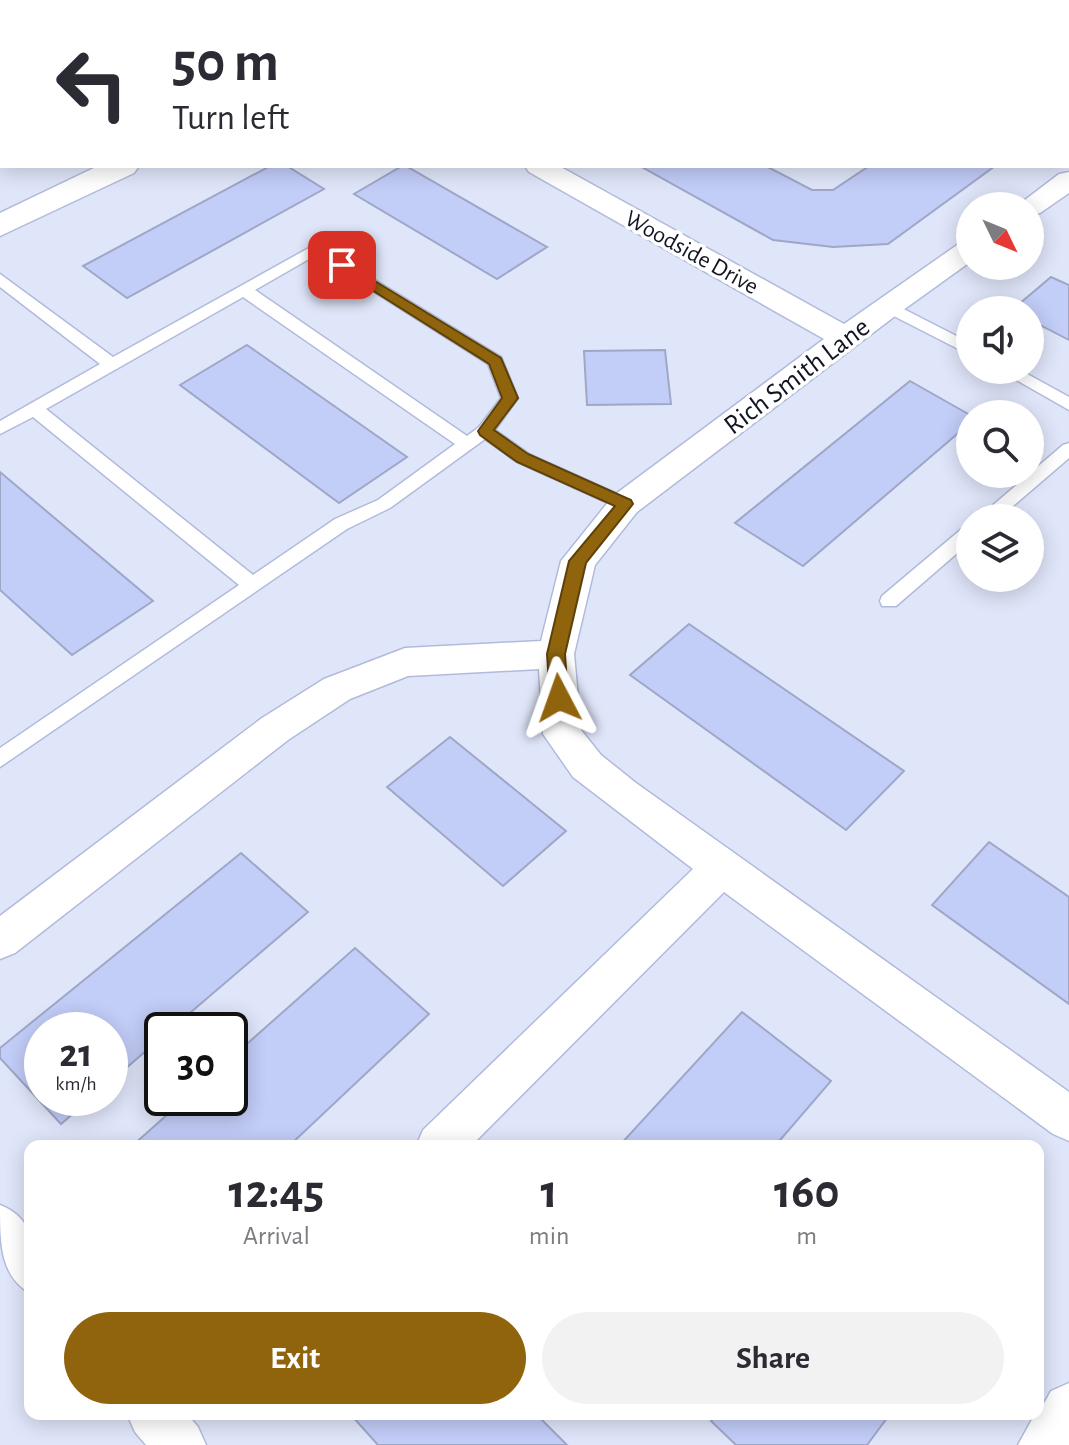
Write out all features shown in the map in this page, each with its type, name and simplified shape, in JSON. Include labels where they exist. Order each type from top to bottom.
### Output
[{"type":"street","points":[[0,226],[119,168]]},
{"type":"street","name":"Woodside Drive","points":[[544,168],[846,338]]},
{"type":"street","points":[[1044,197],[1069,180]]},
{"type":"street","name":"Rich Smith Lane","points":[[956,259],[888,306],[625,504],[578,561],[556,654],[562,734],[587,766],[720,869],[1069,1119]]},
{"type":"street","points":[[0,940],[275,729],[337,689],[405,662],[556,654]]},
{"type":"street","points":[[445,1140],[720,869]]},
{"type":"street","points":[[0,1229],[24,1261]]},
{"type":"street","points":[[1044,1445],[1069,1409]]},
{"type":"lane","points":[[0,428],[316,249],[495,361],[510,398],[485,431],[384,504],[341,524],[0,759]]},
{"type":"lane","points":[[0,279],[112,365]]},
{"type":"lane","points":[[244,290],[467,444]]},
{"type":"lane","points":[[888,306],[956,342]]},
{"type":"lane","points":[[1033,384],[1069,404]]},
{"type":"lane","points":[[35,409],[252,585]]},
{"type":"lane","points":[[485,431],[523,458],[625,504]]},
{"type":"lane","points":[[1004,504],[1069,449]]},
{"type":"lane","points":[[889,601],[956,544]]},
{"type":"building","points":[[266,168],[290,168],[324,189],[127,298],[83,266]]},
{"type":"building","points":[[399,168],[409,168],[547,247],[497,279],[354,194]]},
{"type":"building","points":[[644,168],[770,168],[812,190],[833,190],[866,168],[992,168],[888,244],[833,247],[773,240]]},
{"type":"building","points":[[1051,277],[1069,285],[1069,340],[1044,327],[1044,296],[1029,296]]},
{"type":"building","points":[[247,345],[407,457],[339,503],[180,385]]},
{"type":"building","points":[[665,350],[671,404],[587,405],[584,351]]},
{"type":"building","points":[[910,381],[956,407],[956,435],[803,566],[735,523]]},
{"type":"building","points":[[0,472],[153,601],[72,655],[0,590]]},
{"type":"building","points":[[689,624],[904,771],[846,830],[630,675]]},
{"type":"building","points":[[450,737],[566,831],[503,886],[387,787]]},
{"type":"building","points":[[989,842],[1069,897],[1069,1004],[932,905]]},
{"type":"building","points":[[241,853],[308,912],[191,1012],[144,1012],[144,1053],[128,1066],[128,1012],[44,1012]]},
{"type":"building","points":[[355,948],[429,1014],[295,1140],[139,1140],[166,1116],[248,1116],[248,1043]]},
{"type":"building","points":[[742,1012],[831,1081],[780,1140],[625,1140]]},
{"type":"building","points":[[24,1029],[24,1084],[0,1058],[0,1048]]},
{"type":"building","points":[[54,1116],[70,1116],[61,1124]]},
{"type":"building","points":[[356,1420],[542,1420],[567,1445],[378,1445]]},
{"type":"building","points":[[886,1420],[867,1445],[736,1445],[711,1421]]},
{"type":"route","points":[[342,265],[495,361],[510,398],[485,431],[523,458],[625,504],[578,561],[556,654],[559,698]]}]
